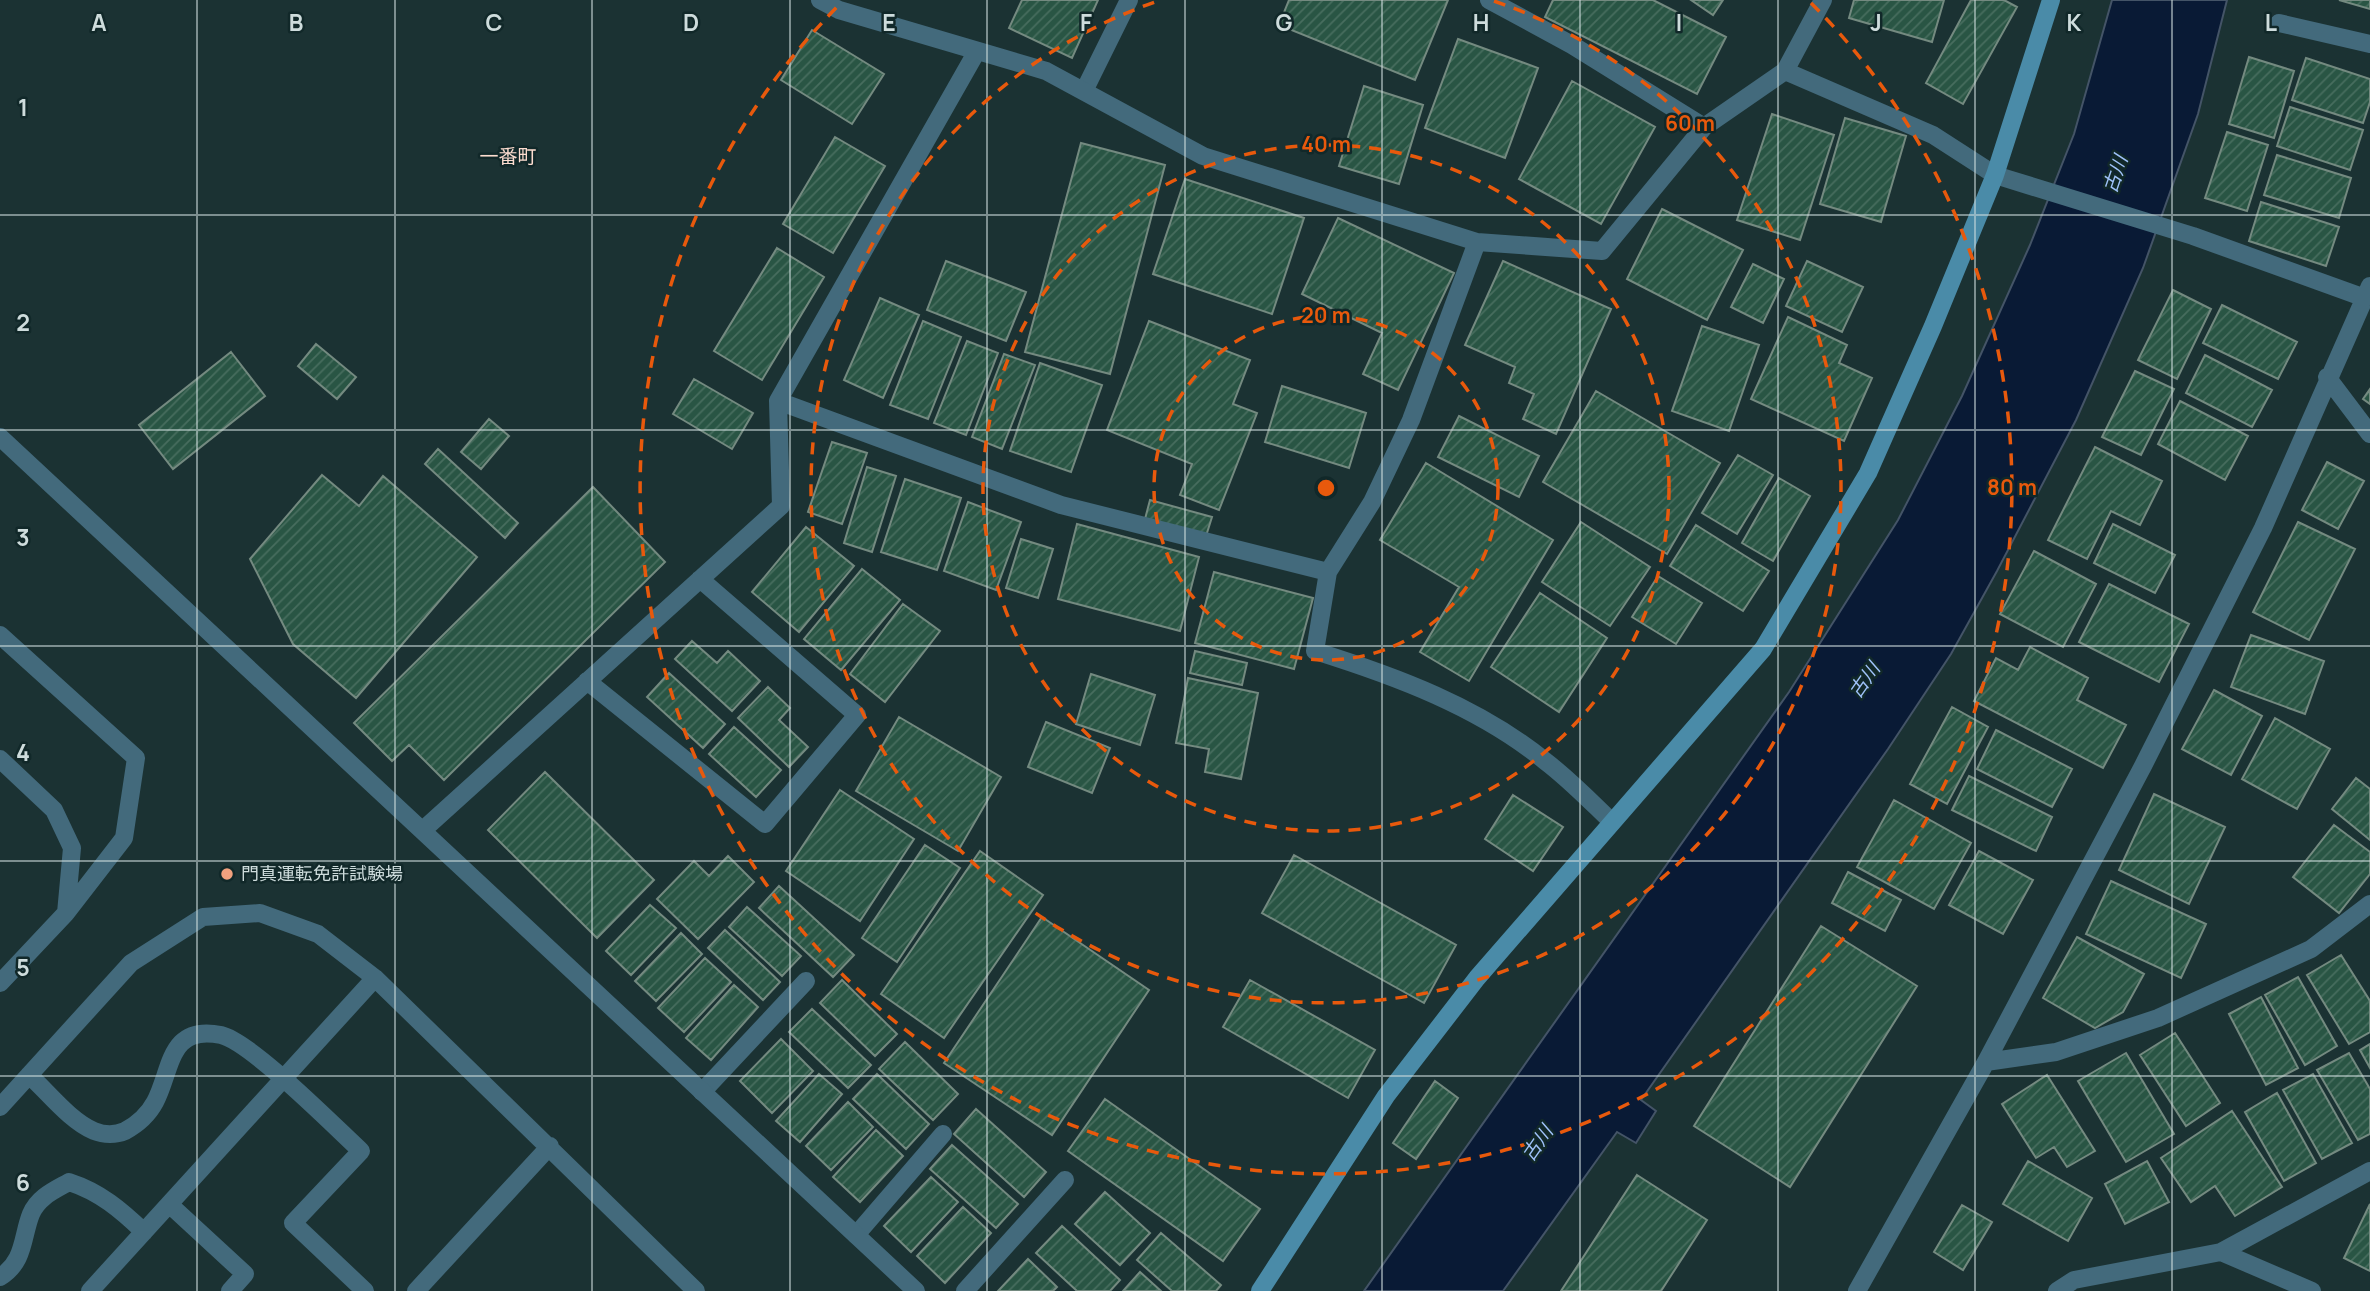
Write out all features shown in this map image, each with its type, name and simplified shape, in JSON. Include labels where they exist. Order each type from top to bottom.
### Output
[{"type":"street","points":[[820,0],[839,10],[1046,71],[1203,156],[1477,242],[1602,251],[1704,127],[1785,71],[1824,0]]},
{"type":"street","points":[[1084,91],[1129,0]]},
{"type":"street","points":[[1489,0],[1572,45],[1704,127]]},
{"type":"street","points":[[1260,1291],[1386,1096],[1477,978],[1763,649],[1867,473],[1933,326],[1995,175],[2051,0]]},
{"type":"street","points":[[2279,23],[2370,44]]},
{"type":"street","points":[[423,830],[781,506],[778,401],[977,51]]},
{"type":"street","points":[[1785,71],[1933,135],[1995,175],[2367,292],[2327,377],[2263,528],[1986,1062],[1857,1291]]},
{"type":"street","points":[[1477,242],[1411,419],[1372,502],[1328,572],[1315,651],[1382,672],[1480,717],[1545,760],[1612,821]]},
{"type":"street","points":[[2327,377],[2370,434]]},
{"type":"street","points":[[778,401],[1061,505],[1328,572]]},
{"type":"street","points":[[0,437],[916,1291]]},
{"type":"street","points":[[587,681],[765,824],[857,715],[700,579]]},
{"type":"street","points":[[0,635],[136,758],[124,838],[66,913],[0,983]]},
{"type":"street","points":[[0,759],[54,810],[72,848],[66,913]]},
{"type":"street","points":[[1986,1062],[2056,1052],[2158,1018],[2311,949],[2370,904]]},
{"type":"street","points":[[0,1107],[131,963],[203,917],[260,913],[318,934],[375,978],[696,1291]]},
{"type":"street","points":[[90,1291],[375,978]]},
{"type":"street","points":[[702,1092],[806,981]]},
{"type":"street","points":[[29,1075],[94,1131],[116,1135],[138,1124],[155,1101],[175,1047],[195,1035],[222,1035],[284,1079],[361,1151],[293,1223],[365,1291]]},
{"type":"street","points":[[856,1235],[943,1135]]},
{"type":"street","points":[[416,1291],[550,1146]]},
{"type":"street","points":[[2057,1291],[2074,1280],[2221,1252],[2370,1171]]},
{"type":"street","points":[[965,1291],[1065,1181]]},
{"type":"street","points":[[0,1277],[18,1257],[27,1236],[31,1213],[46,1194],[69,1182],[91,1189],[108,1200],[144,1232]]},
{"type":"street","points":[[169,1204],[245,1274],[230,1291]]},
{"type":"street","points":[[2221,1252],[2312,1291]]},
{"type":"water","name":"古川","points":[[2112,0],[2227,0],[2198,114],[2143,268],[2076,420],[1951,654],[1888,749],[1641,1100],[1656,1111],[1636,1143],[1617,1132],[1503,1291],[1364,1291],[1789,692],[1898,520],[1962,396],[2030,245],[2074,134]]},
{"type":"building","points":[[1022,0],[1098,0],[1072,58],[1009,28]]},
{"type":"building","points":[[1289,0],[1448,0],[1415,80],[1279,25]]},
{"type":"building","points":[[1553,0],[1653,0],[1726,37],[1697,94],[1545,17]]},
{"type":"building","points":[[1691,0],[1723,0],[1713,15]]},
{"type":"building","points":[[1854,0],[1944,0],[1932,42],[1849,18]]},
{"type":"building","points":[[1971,0],[2004,0],[2017,7],[1963,104],[1926,83]]},
{"type":"building","points":[[2339,0],[2370,0],[2370,9]]},
{"type":"building","points":[[812,30],[884,74],[852,124],[781,80]]},
{"type":"building","points":[[1458,39],[1538,68],[1505,158],[1425,128]]},
{"type":"building","points":[[2249,57],[2294,71],[2274,138],[2229,124]]},
{"type":"building","points":[[2306,58],[2370,79],[2370,102],[2363,123],[2292,100]]},
{"type":"building","points":[[1572,81],[1655,127],[1601,224],[1519,179]]},
{"type":"building","points":[[1364,86],[1423,105],[1399,184],[1339,166]]},
{"type":"building","points":[[2290,107],[2363,130],[2350,170],[2277,146]]},
{"type":"building","points":[[1772,114],[1834,135],[1800,240],[1737,220]]},
{"type":"building","points":[[1845,118],[1906,136],[1881,222],[1820,204]]},
{"type":"building","points":[[2227,132],[2268,145],[2247,211],[2205,198]]},
{"type":"building","points":[[835,137],[885,166],[833,253],[783,224]]},
{"type":"building","points":[[1081,143],[1165,165],[1110,374],[1025,352]]},
{"type":"building","points":[[2277,155],[2351,178],[2339,218],[2264,195]]},
{"type":"building","points":[[1185,179],[1304,218],[1272,314],[1153,274]]},
{"type":"building","points":[[2261,202],[2339,227],[2326,266],[2249,241]]},
{"type":"building","points":[[1662,209],[1743,250],[1707,320],[1627,279]]},
{"type":"building","points":[[1338,218],[1454,273],[1398,390],[1363,374],[1382,333],[1302,294]]},
{"type":"building","points":[[777,248],[824,277],[762,380],[714,351]]},
{"type":"building","points":[[946,261],[1026,292],[1006,341],[927,310]]},
{"type":"building","points":[[1503,261],[1611,309],[1556,434],[1523,419],[1534,394],[1509,383],[1515,367],[1465,345]]},
{"type":"building","points":[[1807,261],[1863,287],[1842,332],[1786,306]]},
{"type":"building","points":[[1753,264],[1784,279],[1763,323],[1731,307]]},
{"type":"building","points":[[2173,290],[2211,309],[2177,379],[2138,360]]},
{"type":"building","points":[[880,298],[919,315],[883,398],[844,380]]},
{"type":"building","points":[[2222,305],[2297,342],[2278,379],[2203,343]]},
{"type":"building","points":[[1788,317],[1847,345],[1839,363],[1872,378],[1844,441],[1751,399]]},
{"type":"building","points":[[923,321],[961,337],[928,419],[890,405]]},
{"type":"building","points":[[1149,321],[1250,360],[1233,404],[1257,413],[1219,510],[1180,495],[1192,464],[1107,430]]},
{"type":"building","points":[[1702,326],[1759,345],[1729,431],[1672,411]]},
{"type":"building","points":[[967,341],[998,353],[966,435],[934,423]]},
{"type":"building","points":[[316,344],[356,377],[337,399],[298,366]]},
{"type":"building","points":[[231,352],[265,396],[173,469],[139,425]]},
{"type":"building","points":[[1004,354],[1035,365],[1002,449],[972,437]]},
{"type":"building","points":[[2205,355],[2272,390],[2252,427],[2186,393]]},
{"type":"building","points":[[1040,363],[1102,385],[1071,472],[1010,451]]},
{"type":"building","points":[[2135,371],[2174,389],[2141,455],[2102,437]]},
{"type":"building","points":[[694,379],[753,413],[732,449],[673,414]]},
{"type":"building","points":[[1282,386],[1366,413],[1349,468],[1265,442]]},
{"type":"building","points":[[2370,389],[2370,404],[2363,399]]},
{"type":"building","points":[[1596,391],[1720,463],[1667,554],[1543,482]]},
{"type":"building","points":[[2180,401],[2248,436],[2225,480],[2158,444]]},
{"type":"building","points":[[1459,416],[1539,456],[1519,497],[1438,457]]},
{"type":"building","points":[[489,419],[509,436],[481,469],[461,452]]},
{"type":"building","points":[[832,442],[867,453],[842,524],[808,512]]},
{"type":"building","points":[[2095,447],[2162,481],[2140,525],[2111,511],[2087,559],[2048,540]]},
{"type":"building","points":[[438,449],[518,523],[505,538],[425,464]]},
{"type":"building","points":[[1738,455],[1773,475],[1737,534],[1702,513]]},
{"type":"building","points":[[2327,462],[2364,481],[2338,529],[2302,510]]},
{"type":"building","points":[[1426,463],[1553,540],[1469,681],[1420,652],[1459,587],[1380,540]]},
{"type":"building","points":[[867,467],[896,476],[872,552],[844,543]]},
{"type":"building","points":[[322,475],[359,506],[383,476],[477,557],[356,698],[293,644],[250,559]]},
{"type":"building","points":[[1779,478],[1810,496],[1773,561],[1742,543]]},
{"type":"building","points":[[905,479],[961,498],[937,570],[881,552]]},
{"type":"building","points":[[593,487],[665,562],[444,780],[409,745],[392,761],[354,723]]},
{"type":"building","points":[[1150,500],[1212,517],[1206,536],[1145,519]]},
{"type":"building","points":[[968,502],[1021,522],[996,590],[944,571]]},
{"type":"building","points":[[1581,522],[1650,567],[1610,626],[1542,582]]},
{"type":"building","points":[[2298,522],[2355,549],[2309,640],[2253,612]]},
{"type":"building","points":[[1077,524],[1199,557],[1180,631],[1058,599]]},
{"type":"building","points":[[2113,524],[2175,555],[2155,593],[2094,563]]},
{"type":"building","points":[[1696,525],[1769,571],[1743,611],[1670,566]]},
{"type":"building","points":[[806,527],[854,566],[799,632],[752,592]]},
{"type":"building","points":[[1021,539],[1053,549],[1038,598],[1006,588]]},
{"type":"building","points":[[2034,551],[2096,584],[2063,647],[2000,614]]},
{"type":"building","points":[[862,569],[900,600],[841,670],[804,639]]},
{"type":"building","points":[[1214,572],[1313,598],[1294,669],[1195,643]]},
{"type":"building","points":[[1658,576],[1702,603],[1676,644],[1632,617]]},
{"type":"building","points":[[2109,584],[2189,624],[2159,682],[2079,642]]},
{"type":"building","points":[[1540,593],[1607,638],[1559,712],[1491,667]]},
{"type":"building","points":[[903,604],[940,631],[885,702],[850,674]]},
{"type":"building","points":[[2251,635],[2324,661],[2305,714],[2231,687]]},
{"type":"building","points":[[692,641],[717,663],[728,651],[760,681],[732,711],[675,659]]},
{"type":"building","points":[[2030,647],[2088,678],[2077,700],[2126,725],[2103,768],[1974,701],[1996,658],[2018,670]]},
{"type":"building","points":[[1195,651],[1247,663],[1242,685],[1190,673]]},
{"type":"building","points":[[669,673],[725,724],[703,748],[647,697]]},
{"type":"building","points":[[1091,674],[1155,695],[1140,745],[1076,724]]},
{"type":"building","points":[[1188,678],[1258,693],[1241,779],[1205,772],[1209,749],[1176,743]]},
{"type":"building","points":[[768,687],[790,708],[779,720],[808,747],[789,767],[738,718]]},
{"type":"building","points":[[2214,690],[2262,716],[2231,775],[2182,749]]},
{"type":"building","points":[[1952,707],[1988,727],[1947,804],[1910,784]]},
{"type":"building","points":[[899,717],[1001,777],[958,851],[856,791]]},
{"type":"building","points":[[2275,718],[2330,749],[2297,809],[2242,779]]},
{"type":"building","points":[[1046,722],[1110,748],[1092,793],[1028,767]]},
{"type":"building","points":[[734,727],[781,770],[756,797],[709,754]]},
{"type":"building","points":[[1996,730],[2072,769],[2052,807],[1977,769]]},
{"type":"building","points":[[545,772],[654,880],[597,938],[488,830]]},
{"type":"building","points":[[1969,776],[2052,817],[2036,851],[1952,810]]},
{"type":"building","points":[[2356,778],[2370,789],[2370,840],[2332,809]]},
{"type":"building","points":[[840,790],[914,839],[860,921],[786,871]]},
{"type":"building","points":[[2154,794],[2225,827],[2189,904],[2119,870]]},
{"type":"building","points":[[1513,795],[1563,827],[1533,871],[1485,839]]},
{"type":"building","points":[[1894,800],[1971,843],[1934,909],[1857,867]]},
{"type":"building","points":[[2334,825],[2370,852],[2370,874],[2339,913],[2293,877]]},
{"type":"building","points":[[925,845],[960,868],[897,962],[862,938]]},
{"type":"building","points":[[980,851],[1043,895],[944,1038],[881,994]]},
{"type":"building","points":[[1979,851],[2033,880],[2003,934],[1949,905]]},
{"type":"building","points":[[1294,855],[1456,945],[1424,1003],[1262,913]]},
{"type":"building","points":[[728,856],[754,882],[698,939],[657,899],[694,861],[709,876]]},
{"type":"building","points":[[1848,872],[1901,900],[1885,931],[1832,903]]},
{"type":"building","points":[[2111,881],[2206,924],[2181,978],[2086,934]]},
{"type":"building","points":[[779,886],[854,955],[833,977],[759,908]]},
{"type":"building","points":[[650,905],[676,928],[631,975],[606,951]]},
{"type":"building","points":[[747,907],[801,956],[782,976],[729,927]]},
{"type":"building","points":[[1042,917],[1149,990],[1052,1135],[944,1063]]},
{"type":"building","points":[[1821,926],[1917,986],[1790,1187],[1694,1126]]},
{"type":"building","points":[[725,930],[780,982],[763,1000],[708,948]]},
{"type":"building","points":[[681,933],[702,954],[656,1001],[635,981]]},
{"type":"building","points":[[2077,937],[2144,974],[2123,1012],[2095,1028],[2043,998]]},
{"type":"building","points":[[2341,955],[2370,1001],[2370,1032],[2349,1044],[2307,975]]},
{"type":"building","points":[[705,958],[731,982],[684,1032],[658,1008]]},
{"type":"building","points":[[2298,977],[2337,1046],[2305,1065],[2265,995]]},
{"type":"building","points":[[842,980],[897,1034],[875,1056],[820,1003]]},
{"type":"building","points":[[1250,980],[1375,1050],[1348,1098],[1223,1027]]},
{"type":"building","points":[[734,985],[758,1007],[711,1060],[686,1038]]},
{"type":"building","points":[[2261,997],[2298,1068],[2266,1085],[2229,1014]]},
{"type":"building","points":[[812,1009],[871,1065],[848,1088],[789,1032]]},
{"type":"building","points":[[2175,1033],[2220,1103],[2186,1126],[2140,1055]]},
{"type":"building","points":[[781,1039],[813,1071],[772,1113],[740,1081]]},
{"type":"building","points":[[905,1042],[958,1094],[933,1120],[879,1069]]},
{"type":"building","points":[[2370,1044],[2370,1068],[2360,1050]]},
{"type":"building","points":[[2126,1053],[2174,1134],[2126,1162],[2078,1081]]},
{"type":"building","points":[[2349,1053],[2370,1089],[2370,1134],[2358,1140],[2317,1070]]},
{"type":"building","points":[[819,1074],[842,1094],[800,1142],[776,1121]]},
{"type":"building","points":[[877,1074],[929,1124],[906,1149],[853,1099]]},
{"type":"building","points":[[2313,1074],[2352,1143],[2322,1159],[2283,1090]]},
{"type":"building","points":[[2047,1075],[2095,1151],[2067,1167],[2054,1147],[2036,1158],[2002,1104]]},
{"type":"building","points":[[1435,1081],[1458,1098],[1416,1159],[1393,1143]]},
{"type":"building","points":[[2277,1093],[2316,1163],[2284,1181],[2245,1112]]},
{"type":"building","points":[[1105,1099],[1260,1209],[1223,1261],[1068,1151]]},
{"type":"building","points":[[848,1102],[873,1127],[831,1170],[806,1146]]},
{"type":"building","points":[[976,1109],[1046,1172],[1024,1197],[954,1134]]},
{"type":"building","points":[[2232,1111],[2282,1187],[2235,1216],[2215,1186],[2191,1202],[2161,1158]]},
{"type":"building","points":[[876,1130],[903,1156],[860,1202],[833,1177]]},
{"type":"building","points":[[952,1145],[1018,1204],[996,1228],[930,1169]]},
{"type":"building","points":[[2028,1161],[2092,1198],[2068,1241],[2003,1204]]},
{"type":"building","points":[[2147,1161],[2169,1202],[2125,1224],[2105,1184]]},
{"type":"building","points":[[1637,1175],[1707,1220],[1661,1291],[1561,1291]]},
{"type":"building","points":[[931,1177],[958,1202],[911,1252],[884,1226]]},
{"type":"building","points":[[1105,1192],[1150,1233],[1120,1265],[1075,1224]]},
{"type":"building","points":[[2370,1204],[2370,1271],[2344,1258]]},
{"type":"building","points":[[1962,1205],[1992,1222],[1963,1270],[1934,1252]]},
{"type":"building","points":[[963,1207],[991,1233],[945,1283],[917,1256]]},
{"type":"building","points":[[1062,1226],[1120,1280],[1110,1291],[1077,1291],[1036,1253]]},
{"type":"building","points":[[1161,1233],[1221,1285],[1216,1291],[1172,1291],[1137,1260]]},
{"type":"building","points":[[1028,1259],[1057,1287],[1053,1291],[998,1291]]},
{"type":"building","points":[[1140,1272],[1161,1291],[1123,1291]]},
{"type":"place","name":"門真運転免許試験場","points":[[227,874]]},
{"type":"district","name":"一番町","points":[[508,156]]}]
